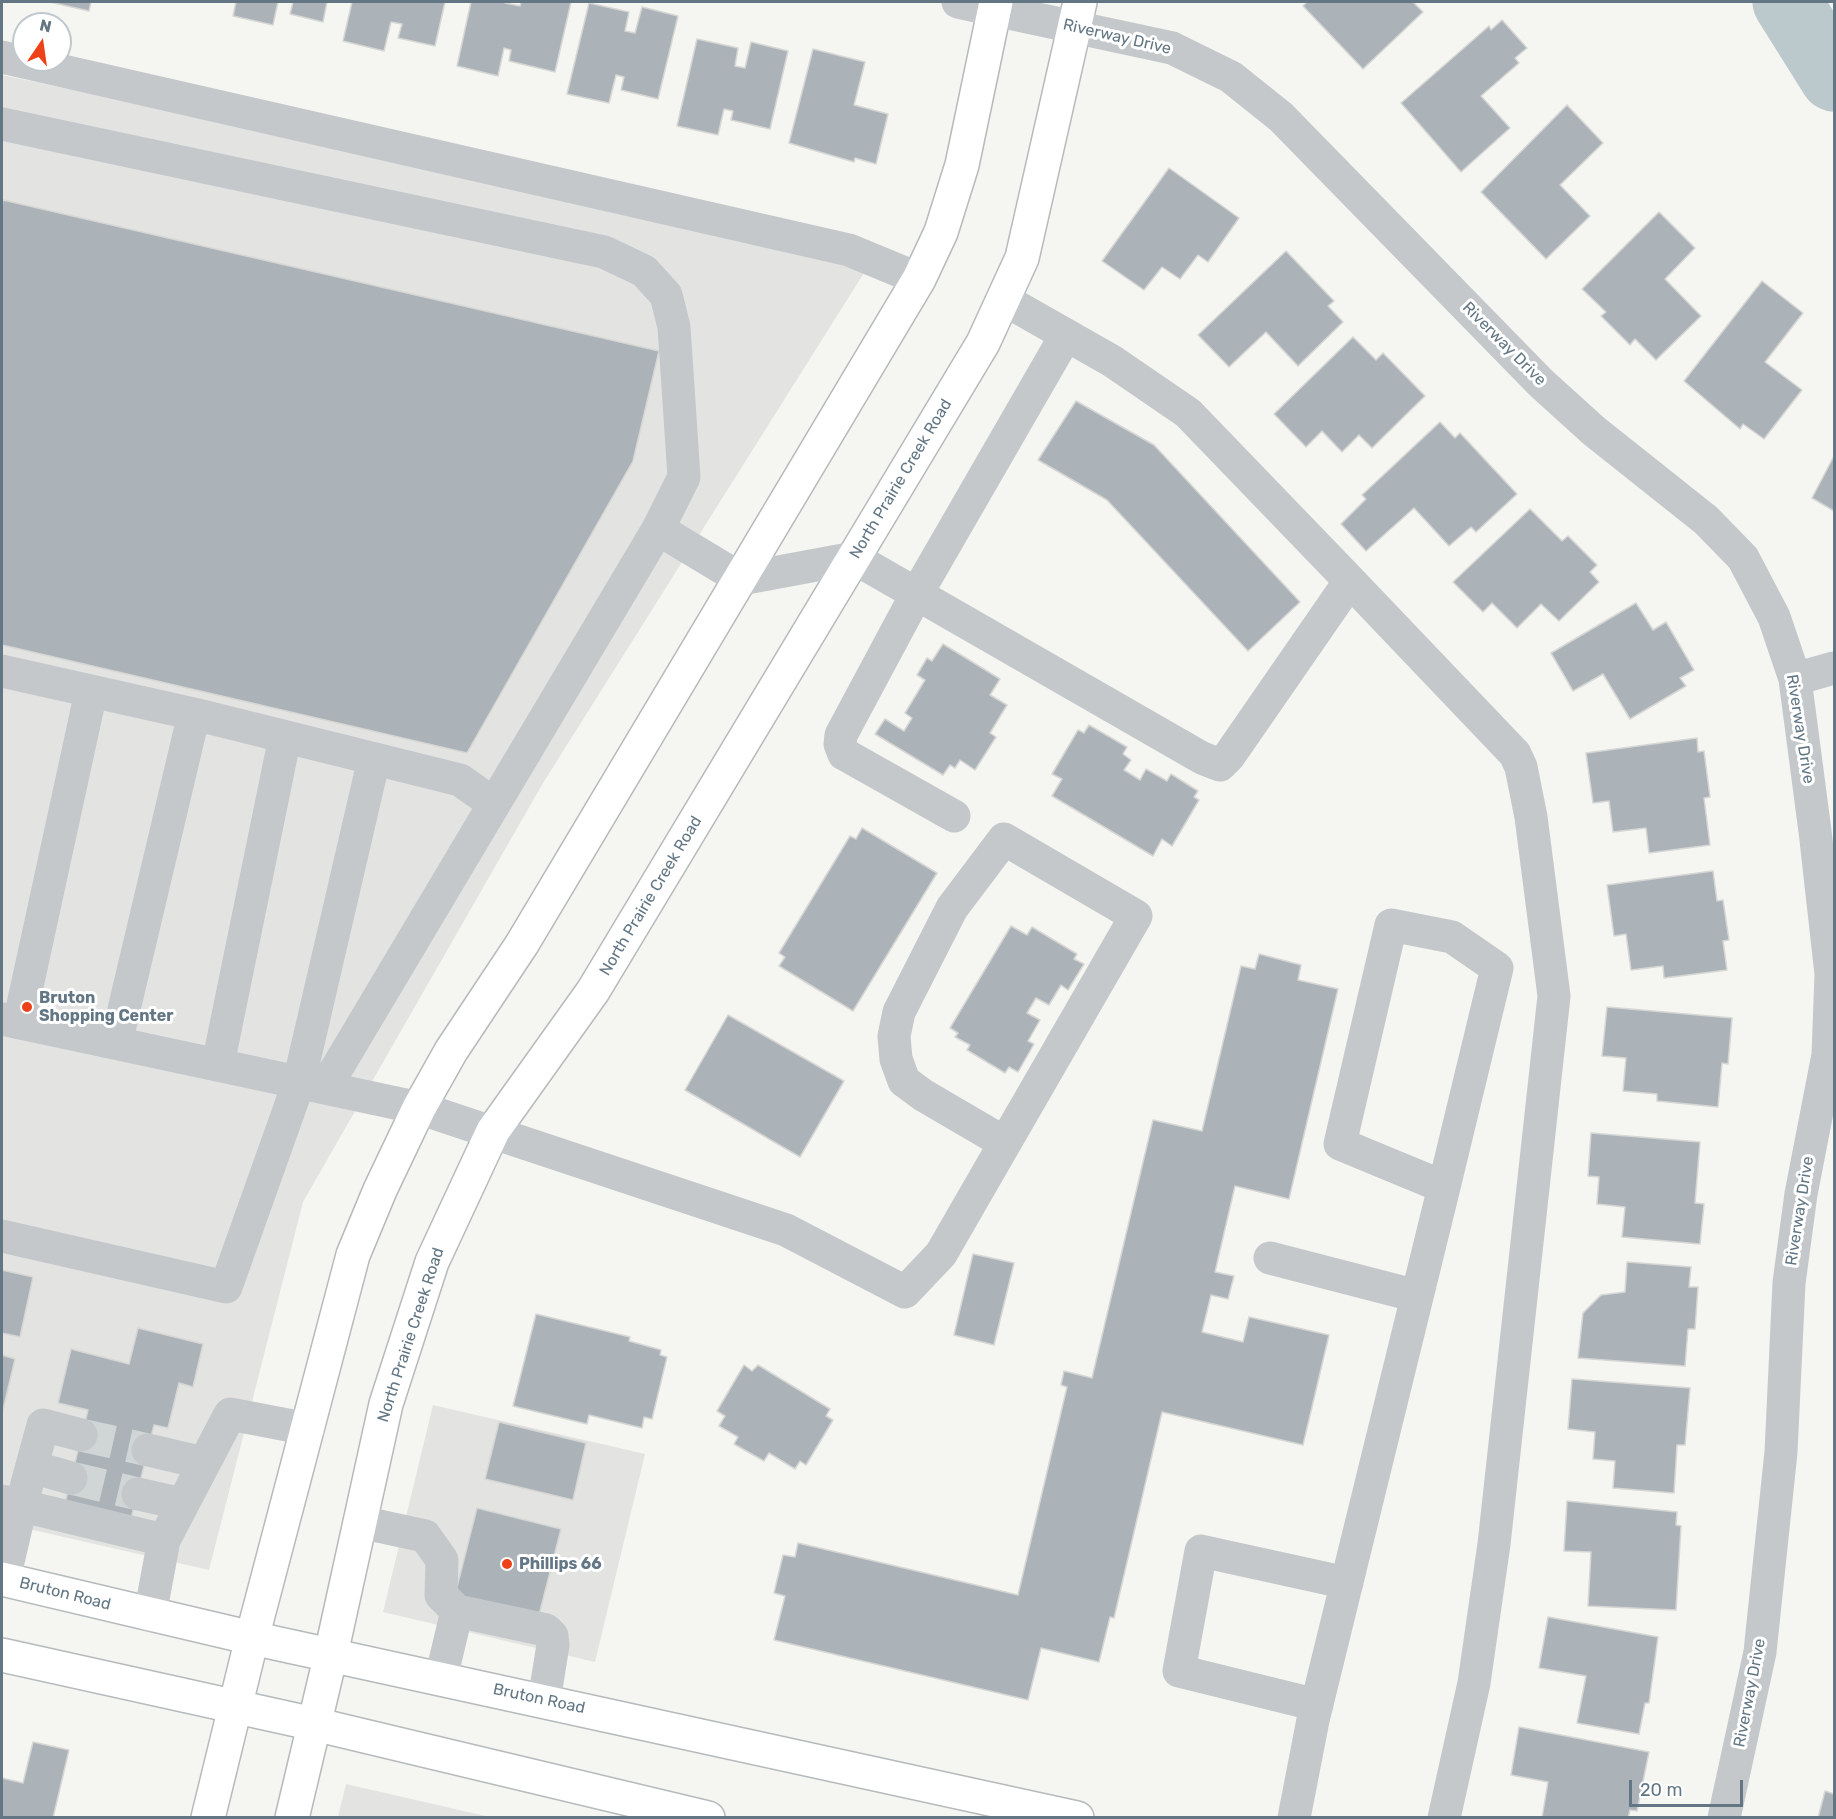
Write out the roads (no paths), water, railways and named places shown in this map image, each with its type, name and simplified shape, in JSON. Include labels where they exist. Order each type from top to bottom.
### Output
[{"type":"main road","points":[[208,1818],[252,1638],[353,1255],[380,1190],[419,1108],[451,1051],[528,934],[919,279],[941,232],[962,165],[995,6]]},
{"type":"main road","name":"North Prairie Creek Road","points":[[292,1818],[386,1404],[432,1262],[493,1131],[593,991],[983,343],[1022,258],[1077,14]]},
{"type":"main road","name":"Bruton Road","points":[[3,1579],[252,1638],[1077,1818]]},
{"type":"main road","points":[[2,1655],[314,1724],[708,1818]]},
{"type":"street","name":"Riverway Drive","points":[[958,2],[1077,14],[1172,48],[1231,76],[1281,117],[1541,383],[1594,431],[1706,520],[1743,558],[1774,617],[1795,679],[1815,831],[1831,974],[1828,1055],[1801,1194],[1790,1283],[1780,1452],[1760,1652],[1724,1818]]},
{"type":"street","points":[[2,57],[849,250],[919,279]]},
{"type":"street","points":[[2,124],[604,252],[644,271],[666,295],[674,327],[684,477],[658,529],[494,804],[312,1085],[226,1287],[2,1236]]},
{"type":"street","points":[[1003,299],[1112,362],[1188,413],[1515,754],[1521,767],[1531,817],[1554,996],[1494,1544],[1474,1683],[1444,1818]]},
{"type":"street","points":[[954,816],[844,754],[840,744],[841,735],[916,594],[1066,335]]},
{"type":"street","points":[[658,529],[741,579],[854,558],[1202,758],[1220,765],[1229,756],[1350,581]]},
{"type":"street","points":[[1795,679],[1834,668]]},
{"type":"street","points":[[2,671],[194,714],[460,780],[494,804]]},
{"type":"street","points":[[91,692],[10,1021],[419,1108],[786,1230],[905,1292],[941,1254],[1136,916],[1004,839],[952,908],[898,1012],[894,1036],[896,1059],[903,1081],[1005,1143]]},
{"type":"street","points":[[116,1044],[194,714]]},
{"type":"street","points":[[218,1064],[285,737]]},
{"type":"street","points":[[312,1085],[374,759]]},
{"type":"street","points":[[1294,1818],[1317,1705],[1444,1187],[1497,968],[1452,937],[1390,925],[1340,1144],[1444,1187]]},
{"type":"street","points":[[1270,1258],[1417,1296]]},
{"type":"street","points":[[150,1615],[164,1540],[230,1414],[308,1430]]},
{"type":"street","points":[[3,1579],[11,1503],[32,1467],[43,1425],[81,1435]]},
{"type":"street","points":[[148,1450],[204,1463]]},
{"type":"street","points":[[32,1467],[71,1478]]},
{"type":"street","points":[[138,1494],[183,1504]]},
{"type":"street","points":[[11,1503],[164,1540]]},
{"type":"street","points":[[360,1522],[425,1536],[441,1560],[441,1595],[457,1611],[546,1630],[552,1636],[554,1645],[544,1701]]},
{"type":"street","points":[[1317,1705],[1179,1671],[1201,1551],[1347,1583]]},
{"type":"street","points":[[441,1678],[457,1611]]},
{"type":"waterway","points":[[1787,2],[1834,77]]},
{"type":"tunnel","points":[[81,1435],[148,1450]]},
{"type":"tunnel","points":[[71,1478],[138,1494]]},
{"type":"place","name":"Bruton Shopping Center","points":[[27,1007]]},
{"type":"place","name":"Phillips 66","points":[[507,1564]]}]
